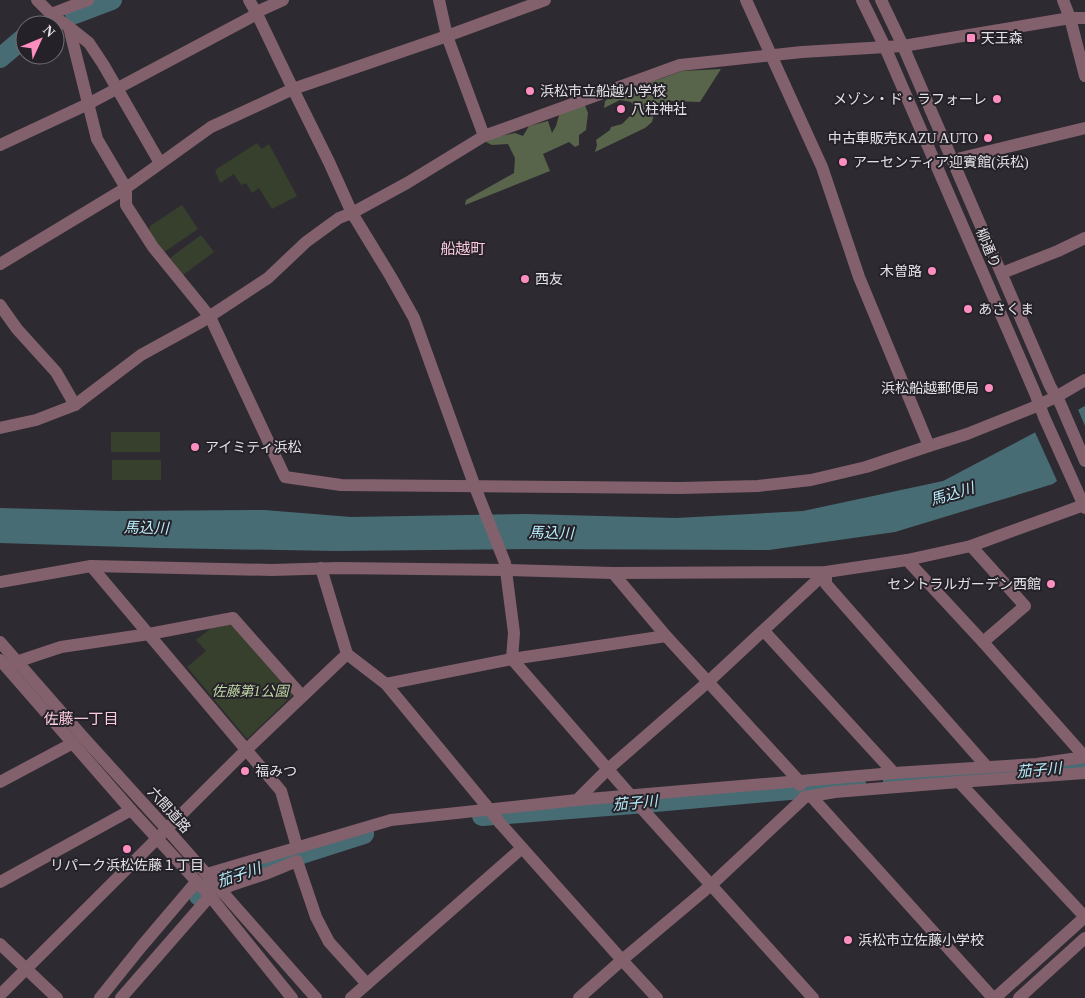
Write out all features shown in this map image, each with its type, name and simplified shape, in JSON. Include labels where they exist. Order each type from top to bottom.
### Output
[{"type":"street","points":[[37,0],[51,14],[89,43],[118,88],[160,163]]},
{"type":"street","points":[[51,14],[88,0]]},
{"type":"street","points":[[249,0],[352,212],[414,318],[506,566],[514,633],[512,658],[710,886],[813,998]]},
{"type":"street","points":[[0,145],[88,104],[257,14],[261,10],[283,0]]},
{"type":"street","points":[[439,0],[447,36],[484,136]]},
{"type":"street","points":[[0,264],[126,188],[211,127],[293,89],[545,0]]},
{"type":"street","points":[[746,0],[822,167],[859,277],[929,446]]},
{"type":"street","name":"柳通り","points":[[862,0],[885,47],[1082,502]]},
{"type":"street","name":"柳通り","points":[[881,0],[953,160],[1050,386],[1085,461]]},
{"type":"street","points":[[1063,0],[1070,18],[1085,76]]},
{"type":"street","points":[[0,428],[36,420],[75,405],[141,355],[210,317],[268,278],[306,242],[339,218],[406,183],[484,136],[680,66],[772,55],[903,46],[1070,18],[1085,18]]},
{"type":"street","points":[[69,27],[97,139],[126,188],[126,205],[153,247],[210,317],[285,477],[341,485],[477,490],[758,486],[811,480],[866,468],[929,446],[1042,411],[1085,380]]},
{"type":"street","points":[[953,160],[1085,128]]},
{"type":"street","points":[[1002,274],[1085,238]]},
{"type":"street","points":[[0,305],[17,329],[56,372],[75,405]]},
{"type":"street","points":[[0,582],[92,566],[272,570],[506,566],[613,573],[826,572],[907,560],[971,546],[1082,502]]},
{"type":"street","points":[[971,546],[1025,606],[983,642]]},
{"type":"street","points":[[907,560],[1085,757]]},
{"type":"street","points":[[92,566],[281,791],[297,847]]},
{"type":"street","points":[[321,568],[347,654],[386,684],[500,823],[657,998]]},
{"type":"street","points":[[577,800],[608,769],[709,681],[826,572]]},
{"type":"street","points":[[826,572],[826,584],[987,767]]},
{"type":"street","points":[[613,573],[666,636],[799,780],[806,796],[994,998],[1085,917],[959,782]]},
{"type":"street","points":[[5,663],[60,647],[148,634],[233,618],[302,696]]},
{"type":"street","points":[[764,631],[894,773]]},
{"type":"street","points":[[386,684],[512,658],[666,636]]},
{"type":"street","name":"六間道路","points":[[0,642],[5,663],[131,810],[162,834]]},
{"type":"street","points":[[0,995],[246,750],[347,654]]},
{"type":"street","name":"六間道路","points":[[5,663],[83,737],[162,834],[316,998]]},
{"type":"street","points":[[0,782],[73,743]]},
{"type":"street","points":[[100,998],[141,947],[202,878],[297,847],[391,820],[577,800],[799,780],[1037,764],[1085,757]]},
{"type":"street","points":[[579,998],[710,886],[806,796],[835,792],[1085,773]]},
{"type":"street","points":[[0,882],[131,810]]},
{"type":"street","points":[[351,998],[522,848]]},
{"type":"street","points":[[121,998],[218,893],[229,886],[297,861],[316,917],[329,942],[367,984]]},
{"type":"street","name":"六間道路","points":[[218,893],[292,998]]},
{"type":"street","points":[[1019,998],[1085,938]]},
{"type":"street","points":[[0,944],[57,998]]},
{"type":"green space","points":[[721,69],[700,102],[672,101],[656,106],[652,122],[645,128],[595,152],[596,140],[610,130],[611,127],[622,124],[636,110],[631,102],[620,100],[604,108],[605,101],[620,90],[682,71]]},
{"type":"green space","points":[[584,103],[588,113],[586,130],[579,135],[579,145],[575,147],[569,142],[543,154],[550,171],[465,205],[466,200],[514,173],[515,158],[508,144],[492,145],[486,142],[496,137],[515,133],[523,136],[529,126],[548,121],[552,133],[560,112]]},
{"type":"green space","points":[[257,143],[262,149],[269,144],[297,196],[272,209],[259,188],[252,193],[246,183],[241,185],[234,174],[220,183],[215,170]]},
{"type":"green space","points":[[182,205],[198,229],[164,252],[149,231],[150,226]]},
{"type":"green space","points":[[201,235],[214,252],[183,275],[170,258]]},
{"type":"green space","points":[[111,432],[160,432],[160,452],[111,452]]},
{"type":"green space","points":[[112,460],[161,460],[161,480],[112,480]]},
{"type":"green space","name":"佐藤第1公園","points":[[233,622],[296,692],[247,739],[187,667],[206,651],[196,640],[215,625]]},
{"type":"water","name":"馬込川","points":[[1085,406],[1085,459],[1053,484],[895,532],[769,550],[527,549],[335,551],[0,543],[0,508],[118,511],[264,510],[351,517],[526,514],[676,518],[803,511],[943,481]]},
{"type":"pier","points":[[1077,407],[1085,426],[1085,463],[1058,483],[1034,430]]},
{"type":"waterway","points":[[75,14],[112,0]]},
{"type":"waterway","points":[[0,58],[15,45]]},
{"type":"waterway","name":"茄子川","points":[[893,781],[1085,766]]},
{"type":"waterway","name":"茄子川","points":[[482,816],[856,784]]},
{"type":"waterway","name":"茄子川","points":[[199,896],[217,881],[364,834]]},
{"type":"place","name":"天王森","points":[[971,38]]},
{"type":"place","name":"浜松市立船越小学校","points":[[530,91]]},
{"type":"place","name":"メゾン・ド・ラフォーレ","points":[[997,99]]},
{"type":"place","name":"八柱神社","points":[[621,109]]},
{"type":"place","name":"中古車販売KAZU AUTO","points":[[988,138]]},
{"type":"place","name":"アーセンティア迎賓館(浜松)","points":[[843,162]]},
{"type":"place","name":"木曽路","points":[[932,271]]},
{"type":"place","name":"西友","points":[[525,279]]},
{"type":"place","name":"あさくま","points":[[968,309]]},
{"type":"place","name":"浜松船越郵便局","points":[[989,388]]},
{"type":"place","name":"アイミティ浜松","points":[[195,447]]},
{"type":"place","name":"セントラルガーデン西館","points":[[1051,584]]},
{"type":"place","name":"福みつ","points":[[245,771]]},
{"type":"place","name":"リパーク浜松佐藤１丁目","points":[[127,849]]},
{"type":"place","name":"浜松市立佐藤小学校","points":[[848,940]]},
{"type":"district","name":"船越町","points":[[463,249]]},
{"type":"district","name":"佐藤一丁目","points":[[81,719]]}]
